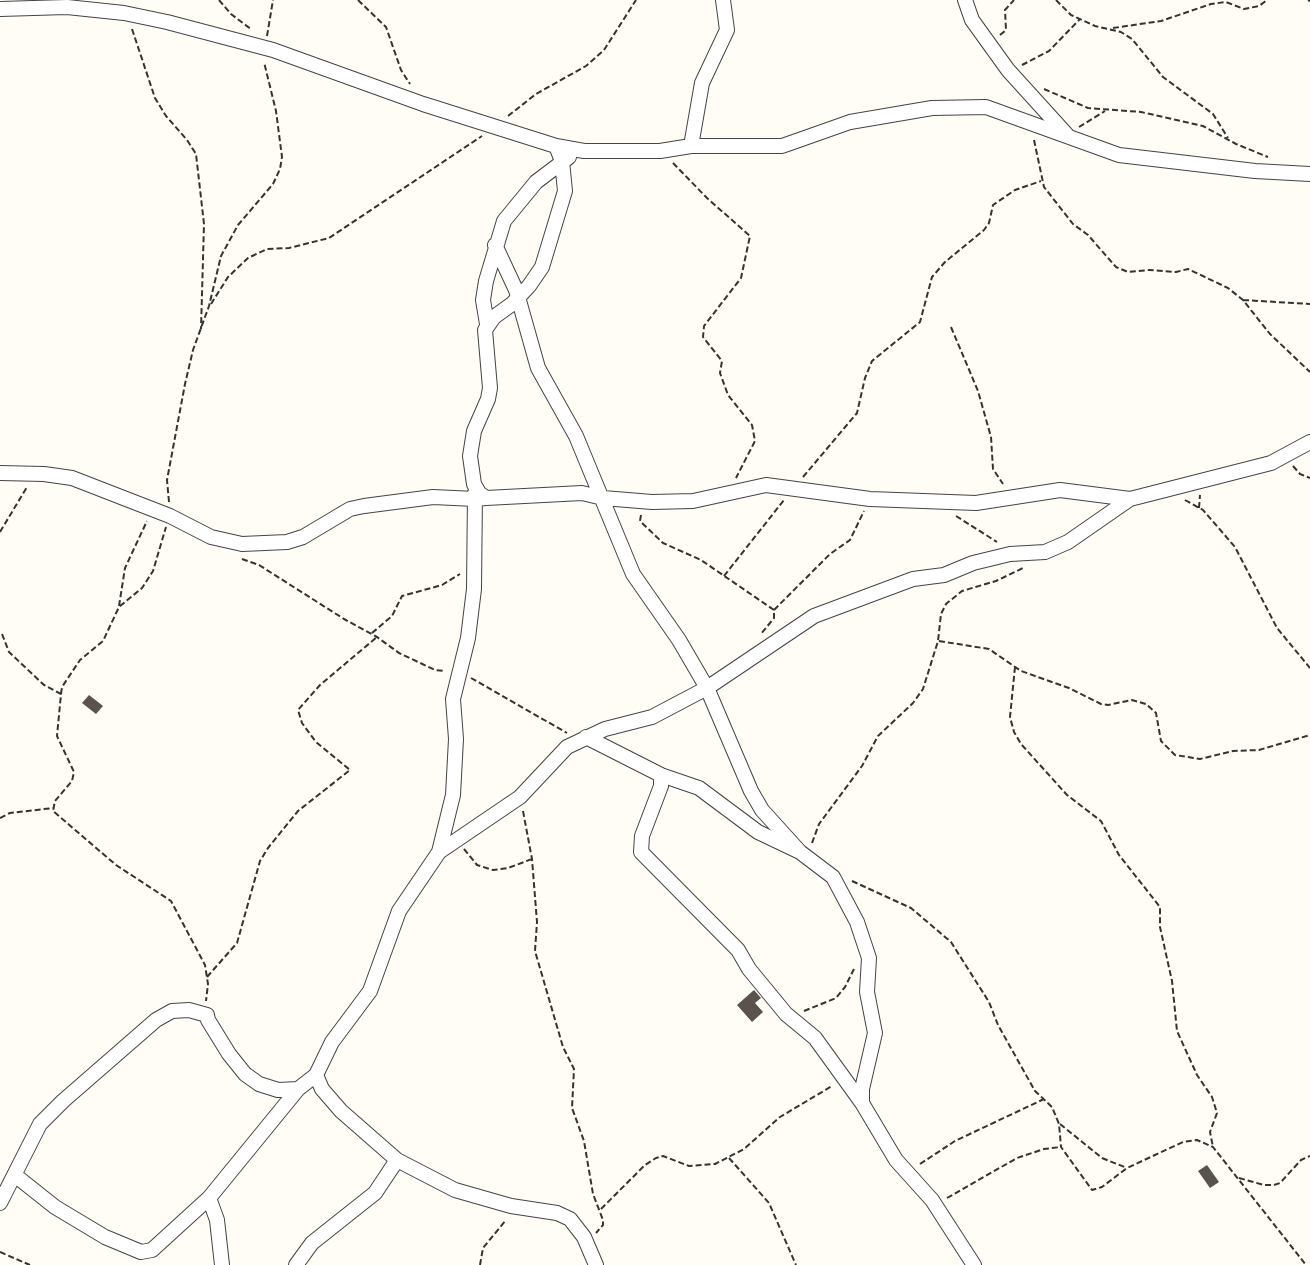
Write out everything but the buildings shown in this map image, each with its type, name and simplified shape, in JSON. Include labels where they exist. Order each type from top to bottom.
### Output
[{"type":"street","points":[[691,146],[702,83],[727,30],[723,0]]},
{"type":"street","points":[[965,0],[972,20],[1002,62],[1068,137]]},
{"type":"street","points":[[0,9],[67,7],[124,13],[264,45],[423,104],[556,146],[584,151],[660,151],[691,146],[782,146],[850,123],[932,108],[986,107],[1119,155],[1256,171],[1310,174]]},
{"type":"street","points":[[487,324],[518,297],[542,267],[563,202],[565,178],[556,146]]},
{"type":"street","points":[[439,852],[453,795],[456,739],[453,699],[461,674],[474,590],[472,561],[481,499],[474,484],[470,456],[474,431],[488,399],[490,388],[485,336],[487,324],[483,300],[495,245],[504,221],[518,201],[536,182],[562,161],[584,151]]},
{"type":"street","points":[[495,245],[518,297],[538,368],[576,436],[633,574],[679,640],[707,688],[751,791],[762,810],[800,852]]},
{"type":"street","points":[[0,473],[72,478],[118,494],[152,511],[170,516],[211,537],[242,544],[268,544],[303,537],[351,509],[432,497],[481,499],[582,493],[603,498],[652,502],[693,501],[766,484],[870,499],[976,503],[1060,490],[1130,499],[1271,463],[1310,442]]},
{"type":"street","points":[[16,1176],[55,1207],[105,1237],[141,1252],[152,1250],[209,1198],[298,1089],[316,1075],[328,1048],[370,991],[399,911],[439,852],[456,838],[520,797],[567,747],[584,738],[652,717],[707,688],[814,616],[913,579],[944,574],[973,562],[1010,554],[1046,552],[1093,525],[1130,499]]},
{"type":"street","points":[[584,738],[661,775],[699,788],[758,832],[800,852],[833,877],[857,921],[869,958],[867,992],[875,1033],[861,1103]]},
{"type":"street","points":[[661,775],[661,786],[642,836],[641,852],[738,950],[749,969],[786,1014],[815,1038],[843,1081],[861,1103],[896,1160],[935,1205],[974,1265]]},
{"type":"street","points":[[0,1203],[16,1176],[40,1124],[63,1101],[164,1015],[181,1010],[207,1015],[225,1047],[245,1074],[268,1088],[298,1089]]},
{"type":"street","points":[[316,1075],[321,1089],[341,1111],[397,1160],[455,1191],[511,1206],[557,1213],[570,1219],[596,1265]]},
{"type":"street","points":[[296,1265],[312,1243],[375,1193],[397,1160]]},
{"type":"street","points":[[209,1198],[217,1220],[222,1265]]},
{"type":"path","points":[[219,0],[264,45]]},
{"type":"path","points":[[119,607],[135,596],[153,571],[170,516],[167,480],[172,446],[185,384],[209,306],[221,256],[229,238],[273,184],[280,169],[282,157],[276,111],[264,69],[264,45],[273,0]]},
{"type":"path","points":[[358,0],[386,27],[401,70],[423,104]]},
{"type":"path","points":[[209,306],[228,277],[248,258],[267,249],[289,248],[328,238],[495,127],[537,94],[586,66],[604,50],[636,0]]},
{"type":"path","points":[[998,41],[1006,30],[1005,10],[1014,0]]},
{"type":"path","points":[[1056,0],[1062,8],[1080,19],[1095,26],[1110,28],[1126,34],[1138,44],[1158,71],[1172,85],[1207,109],[1219,121],[1229,140]]},
{"type":"path","points":[[1110,28],[1161,21],[1211,4],[1226,2],[1244,9],[1259,6],[1267,0]]},
{"type":"path","points":[[124,13],[137,40],[155,98],[166,116],[188,140],[196,154],[204,224],[200,332]]},
{"type":"path","points":[[1018,61],[1022,66],[1049,51],[1080,19]]},
{"type":"path","points":[[1042,87],[1052,94],[1088,108],[1156,114],[1203,126],[1274,160]]},
{"type":"path","points":[[1068,137],[1086,121],[1105,111]]},
{"type":"path","points":[[1035,125],[1034,144],[1041,181],[1073,224],[1088,235],[1122,271],[1176,272],[1188,269],[1228,288],[1244,300],[1270,334],[1310,372]]},
{"type":"path","points":[[660,151],[707,198],[750,236],[741,278],[704,326],[703,337],[722,361],[720,373],[728,395],[752,425],[755,441],[744,466],[723,495]]},
{"type":"path","points":[[724,576],[857,413],[865,378],[872,361],[920,322],[932,277],[945,262],[986,228],[993,205],[1015,190],[1041,181]]},
{"type":"path","points":[[1244,300],[1310,304]]},
{"type":"path","points":[[951,327],[978,391],[991,437],[993,469],[1002,484],[1016,496]]},
{"type":"path","points":[[1284,455],[1296,471],[1310,478]]},
{"type":"path","points":[[0,532],[34,474]]},
{"type":"path","points":[[1159,493],[1180,498],[1199,507],[1235,547],[1277,628],[1310,668]]},
{"type":"path","points":[[753,657],[758,640],[774,618],[774,610],[830,554],[850,540],[870,499]]},
{"type":"path","points":[[652,502],[640,517],[644,526],[663,543],[689,553],[751,591],[774,610]]},
{"type":"path","points":[[152,511],[125,568],[119,607],[103,641],[80,660],[62,687],[57,736],[74,772],[72,781],[55,801],[53,808],[58,817],[107,857],[171,901],[203,958],[207,977],[207,1015]]},
{"type":"path","points":[[952,514],[988,535],[1010,554]]},
{"type":"path","points":[[238,556],[253,562],[344,619],[378,636],[399,653],[425,665],[461,674],[511,698],[549,725],[584,738]]},
{"type":"path","points":[[372,633],[392,616],[402,596],[442,585],[459,576],[472,561]]},
{"type":"path","points":[[814,861],[812,839],[819,824],[858,772],[883,729],[919,696],[930,673],[938,641],[940,614],[952,597],[972,586],[996,581],[1026,566]]},
{"type":"path","points":[[2,634],[9,652],[44,685],[61,694]]},
{"type":"path","points":[[207,977],[237,943],[260,861],[268,848],[298,811],[350,770],[316,742],[302,723],[298,710],[320,685],[378,636]]},
{"type":"path","points":[[938,641],[989,649],[1014,667],[1069,688],[1101,704],[1108,705],[1132,700],[1146,704],[1156,713],[1161,741],[1174,755],[1200,759],[1233,751],[1259,750],[1310,735]]},
{"type":"path","points":[[1014,667],[1010,717],[1021,744],[1067,795],[1101,821],[1119,855],[1160,907],[1160,927],[1172,981],[1177,1031],[1197,1075],[1212,1096],[1217,1113],[1210,1132],[1213,1147]]},
{"type":"path","points":[[520,797],[532,859],[536,959],[563,1047],[574,1069],[572,1108],[584,1141],[593,1194],[603,1225],[585,1242]]},
{"type":"path","points":[[0,818],[10,813],[53,808]]},
{"type":"path","points":[[456,838],[473,862],[493,870],[508,868],[532,859]]},
{"type":"path","points":[[833,877],[856,882],[900,901],[925,918],[951,942],[989,1002],[998,1025],[1035,1091],[1052,1107],[1059,1124],[1061,1147],[1092,1190],[1102,1187],[1127,1168],[1183,1142],[1197,1140],[1213,1147],[1306,1265]]},
{"type":"path","points":[[786,1014],[817,1008],[836,998],[852,976],[856,963]]},
{"type":"path","points":[[600,1210],[645,1165],[656,1158],[663,1156],[689,1166],[715,1164],[744,1149],[780,1117],[843,1081]]},
{"type":"path","points":[[910,1175],[918,1165],[955,1141],[1044,1099]]},
{"type":"path","points":[[1059,1124],[1102,1158],[1127,1168]]},
{"type":"path","points":[[935,1205],[1017,1158],[1044,1149],[1061,1147]]},
{"type":"path","points":[[1239,1178],[1264,1185],[1274,1185],[1280,1183],[1301,1160],[1310,1155]]},
{"type":"path","points":[[729,1158],[769,1203],[796,1265]]},
{"type":"path","points":[[480,1265],[483,1248],[505,1223],[511,1206]]},
{"type":"path","points":[[0,1252],[30,1265]]},
{"type":"path","points":[[790,1265],[794,1258]]}]
